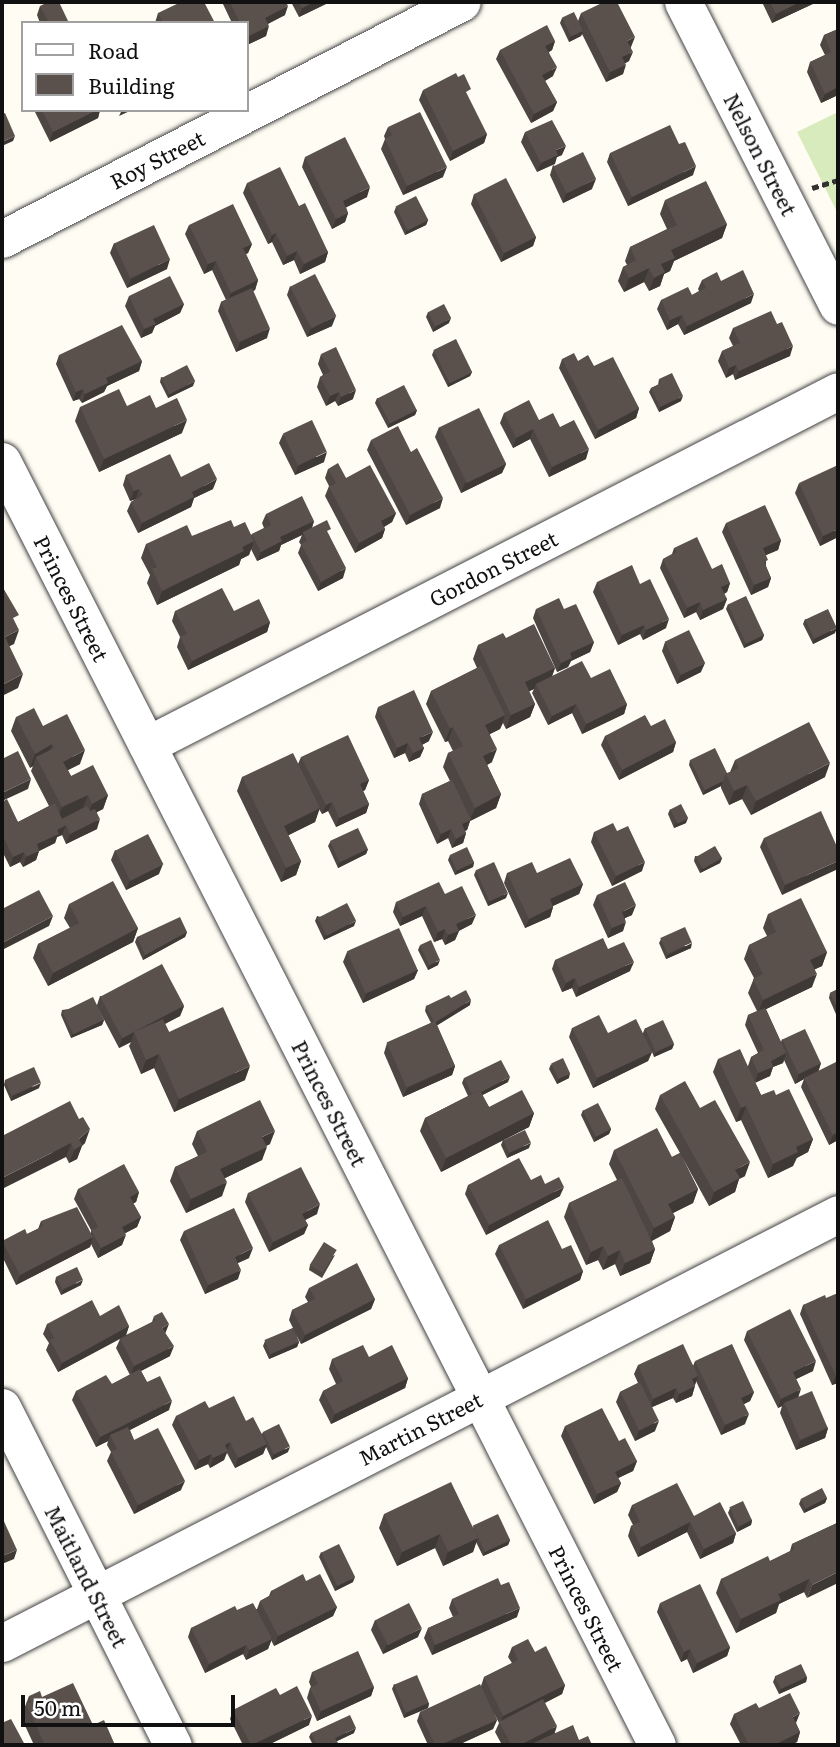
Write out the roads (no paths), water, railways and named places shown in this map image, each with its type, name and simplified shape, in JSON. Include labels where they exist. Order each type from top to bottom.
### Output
[{"type":"street","name":"Roy Street","points":[[2,239],[462,2]]},
{"type":"street","name":"Nelson Street","points":[[683,2],[838,306]]},
{"type":"street","name":"Gordon Street","points":[[147,745],[838,391]]},
{"type":"street","name":"Princes Street","points":[[5,477],[147,745],[657,1745]]},
{"type":"street","name":"Martin Street","points":[[2,1643],[838,1214]]},
{"type":"street","name":"Maitland Street","points":[[2,1407],[173,1745]]}]
